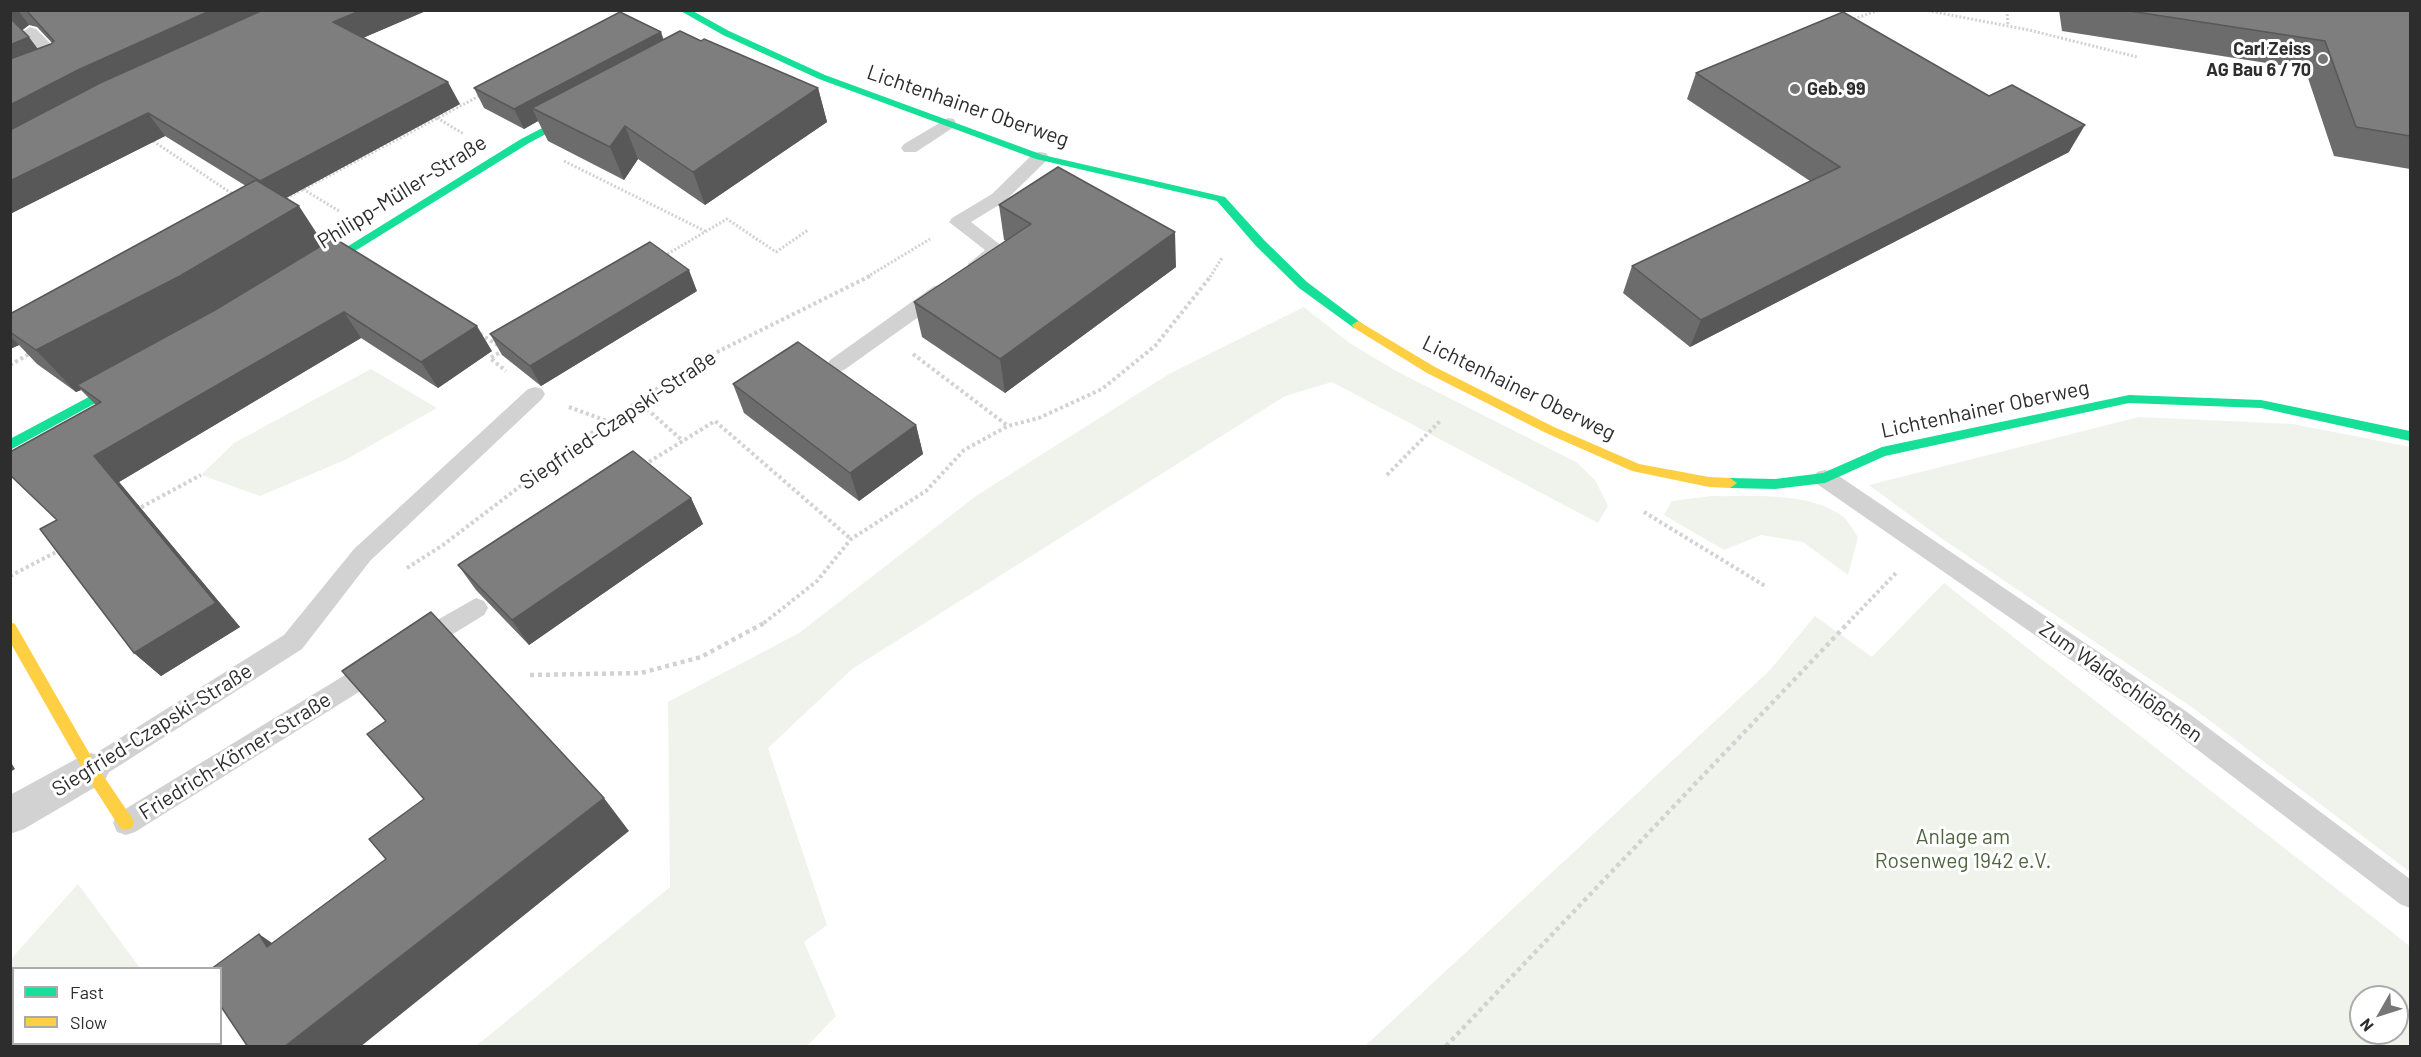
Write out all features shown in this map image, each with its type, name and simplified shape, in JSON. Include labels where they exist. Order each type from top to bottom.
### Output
[{"type":"street","name":"Lichtenhainer Oberweg","points":[[683,10],[721,36],[822,77],[1040,157],[1221,199],[1303,285],[1360,327],[1431,370],[1572,440],[1637,468],[1709,482],[1775,484],[1825,478],[1882,452],[2129,399],[2261,404],[2410,436]]},
{"type":"street","name":"Philipp-Müller-Straße","points":[[304,278],[525,141],[595,103]]},
{"type":"street","points":[[10,445],[143,372]]},
{"type":"street","name":"Friedrich-Körner-Straße","points":[[10,628],[91,770],[126,823]]},
{"type":"street","name":"Siegfried-Czapski-Straße","points":[[10,816],[91,770]]},
{"type":"lane","points":[[10,83],[61,62],[30,32]]},
{"type":"lane","points":[[910,148],[948,123]]},
{"type":"lane","points":[[837,365],[998,250],[958,222],[998,198],[1040,157]]},
{"type":"lane","name":"Siegfried-Czapski-Straße","points":[[91,770],[293,642],[362,555],[535,394]]},
{"type":"lane","name":"Zum Waldschlößchen","points":[[1825,478],[2178,720],[2410,895]]},
{"type":"lane","name":"Friedrich-Körner-Straße","points":[[126,823],[476,608]]},
{"type":"path","points":[[1841,23],[1880,10]]},
{"type":"path","points":[[1924,10],[2008,26],[2137,57]]},
{"type":"path","points":[[2007,10],[2008,26]]},
{"type":"path","points":[[277,203],[481,94],[489,93]]},
{"type":"path","points":[[145,136],[241,200]]},
{"type":"path","points":[[525,141],[706,231]]},
{"type":"path","points":[[657,260],[727,219],[776,252],[808,230]]},
{"type":"path","name":"Siegfried-Czapski-Straße","points":[[403,571],[443,545],[608,421],[697,362],[859,282],[958,222]]},
{"type":"path","points":[[530,675],[641,674],[700,657],[765,623],[817,581],[851,539],[886,514],[926,491],[964,450],[1008,426],[1039,418],[1102,389],[1155,346],[1206,283],[1244,225]]},
{"type":"path","points":[[475,331],[505,349],[490,358],[535,394],[608,421]]},
{"type":"path","points":[[884,331],[1008,426]]},
{"type":"path","points":[[10,365],[41,348]]},
{"type":"path","points":[[638,401],[683,441]]},
{"type":"path","points":[[640,467],[715,421],[851,539]]},
{"type":"path","points":[[1387,475],[1428,434]]},
{"type":"path","points":[[127,514],[201,475]]},
{"type":"path","points":[[1662,523],[1765,586]]},
{"type":"path","points":[[1446,1047],[1923,546]]},
{"type":"path","points":[[10,576],[63,548]]},
{"type":"green space","points":[[1304,307],[1348,342],[1396,371],[1576,462],[1595,480],[1608,506],[1598,523],[1332,382],[1285,396],[852,669],[768,748],[827,925],[804,942],[836,1016],[807,1046],[476,1046],[670,887],[668,702],[799,633],[976,496],[1169,374]]},
{"type":"green space","points":[[371,369],[437,408],[345,460],[260,496],[201,475],[234,443]]},
{"type":"green space","points":[[2139,417],[2293,424],[2410,447],[2410,872],[2193,708],[1938,536],[1869,485]]},
{"type":"green space","points":[[1711,496],[1795,499],[1827,507],[1841,515],[1858,537],[1848,575],[1803,542],[1761,535],[1724,550],[1664,515],[1672,501]]},
{"type":"green space","name":"Anlage am Rosenweg 1942 e.V.","points":[[1944,583],[2410,946],[2410,1046],[1365,1046],[1770,670],[1815,616],[1872,657]]},
{"type":"green space","points":[[78,884],[139,967],[12,967],[11,993],[11,959]]},
{"type":"green space","points":[[196,1045],[197,1046],[19,1046]]},
{"type":"building","points":[[26,10],[212,10],[80,69],[10,105],[10,59],[54,41]]},
{"type":"building","points":[[263,10],[362,10],[333,22],[448,82],[260,181],[148,113],[10,181],[10,130],[100,83]]},
{"type":"building","points":[[2123,10],[2410,10],[2410,136],[2356,127],[2325,41]]},
{"type":"building","points":[[620,12],[661,32],[514,109],[474,88]]},
{"type":"building","points":[[1843,12],[1989,96],[2012,85],[2085,125],[1701,320],[1632,266],[1840,167],[1696,73]]},
{"type":"building","points":[[10,18],[29,37],[10,45]]},
{"type":"building","points":[[680,31],[818,88],[693,172],[625,126],[610,147],[532,108]]},
{"type":"building","points":[[1058,167],[1175,232],[1000,359],[914,302],[1031,224],[999,205]]},
{"type":"building","points":[[256,180],[299,206],[180,276],[36,350],[10,332],[10,314]]},
{"type":"building","points":[[334,238],[477,326],[421,362],[344,312],[94,456],[216,603],[134,653],[40,529],[57,520],[10,475],[10,452],[101,402],[77,385],[215,310]]},
{"type":"building","points":[[650,242],[689,270],[530,366],[490,334]]},
{"type":"building","points":[[798,342],[916,425],[850,473],[733,384]]},
{"type":"building","points":[[633,451],[691,498],[512,620],[458,565]]},
{"type":"building","points":[[431,612],[604,798],[284,1047],[248,1047],[222,1008],[222,967],[214,967],[259,934],[267,947],[386,859],[369,839],[424,799],[367,734],[386,721],[342,671]]},
{"type":"traffic: fast","points":[[683,10],[726,33],[822,77],[1040,157],[1221,199],[1260,243],[1303,285],[1358,325]]},
{"type":"traffic: fast","points":[[314,271],[525,141],[581,111]]},
{"type":"traffic: fast","points":[[10,445],[130,379]]},
{"type":"traffic: fast","points":[[1730,483],[1775,484],[1825,478],[1882,452],[2129,399],[2261,404],[2410,436]]},
{"type":"traffic: slow","points":[[1358,325],[1431,370],[1550,430],[1637,468],[1709,482],[1730,483]]},
{"type":"traffic: slow","points":[[10,628],[91,770],[126,823]]},
{"type":"place","name":"Carl Zeiss AG Bau 6 / 70","points":[[2323,59]]},
{"type":"place","name":"Geb. 99","points":[[1795,89]]}]
